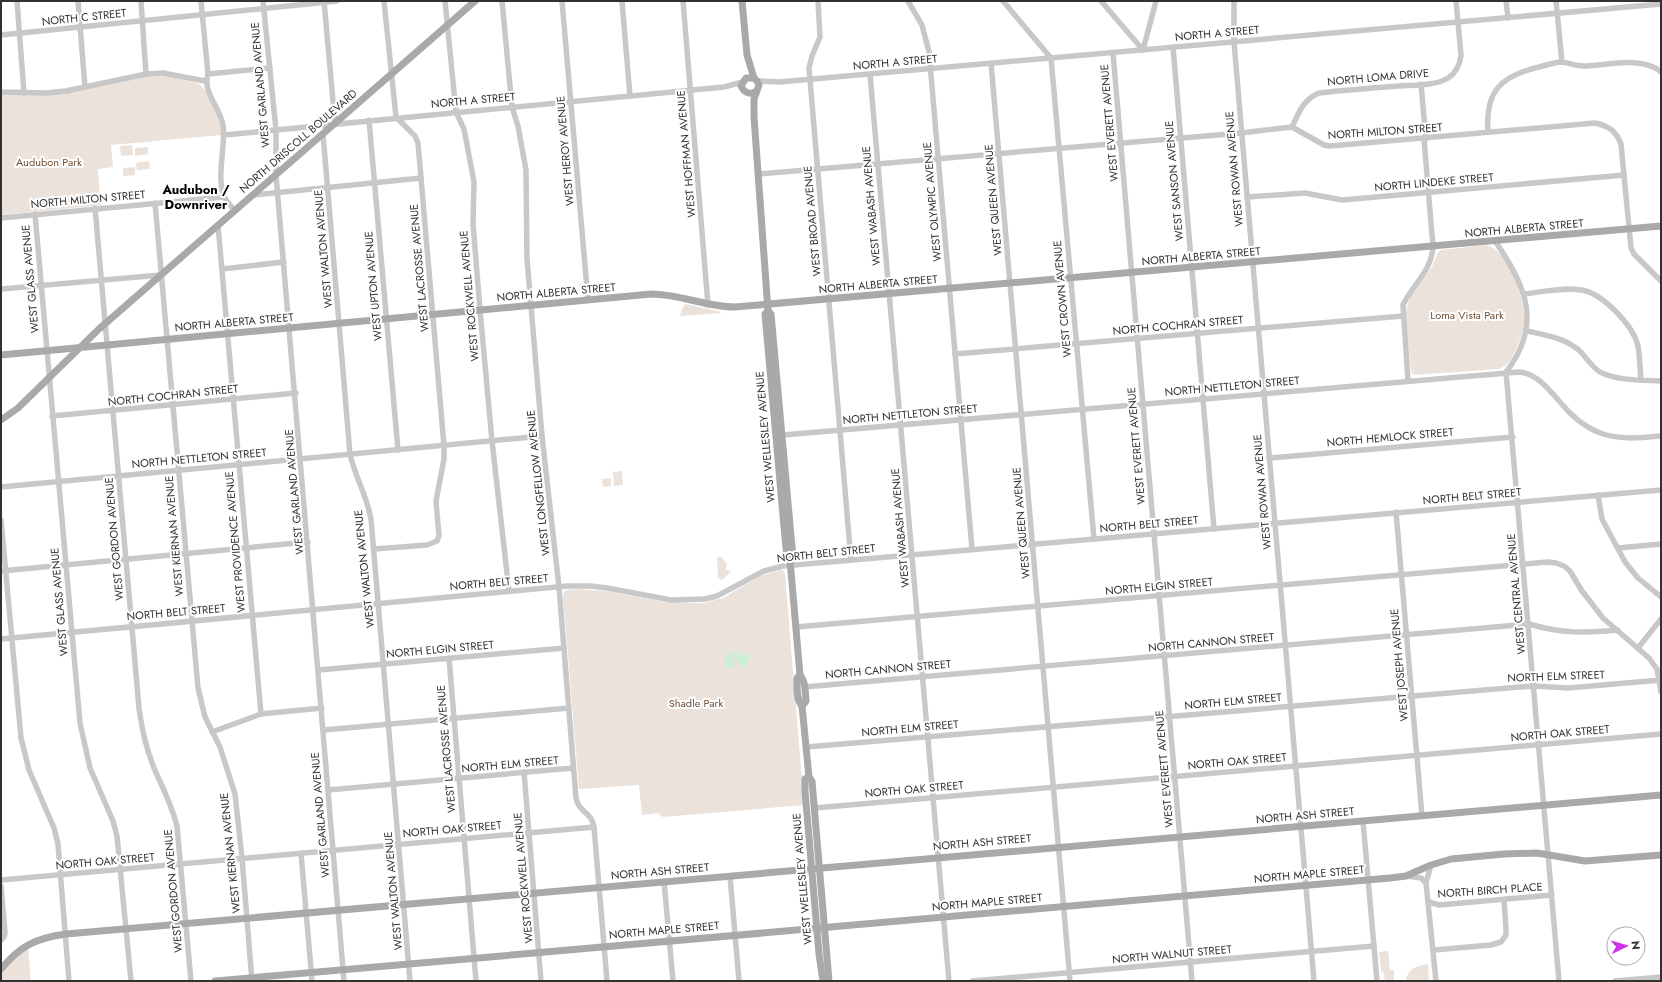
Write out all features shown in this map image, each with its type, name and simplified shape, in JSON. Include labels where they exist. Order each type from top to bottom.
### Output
[{"type":"main road","name":"NORTH DRISCOLL BOULEVARD","points":[[54,350],[81,342],[102,326],[475,1]]},
{"type":"main road","points":[[742,1],[748,55],[756,79],[744,80],[748,55]]},
{"type":"main road","name":"WEST WELLESLEY AVENUE","points":[[756,79],[754,116],[758,174],[768,308],[771,314],[782,423],[793,556],[791,563],[800,675],[804,680],[806,701],[802,706]]},
{"type":"main road","name":"WEST WELLESLEY AVENUE","points":[[744,80],[741,86],[745,91],[754,116]]},
{"type":"main road","points":[[745,91],[751,94],[756,91]]},
{"type":"main road","name":"NORTH ALBERTA STREET","points":[[1,355],[661,294],[708,305],[768,308],[828,299],[1661,226]]},
{"type":"main road","name":"WEST WELLESLEY AVENUE","points":[[768,308],[765,314],[773,404],[787,557],[791,563]]},
{"type":"main road","name":"NORTH DRISCOLL BOULEVARD","points":[[1,420],[13,413],[102,326]]},
{"type":"main road","name":"NORTH ALBERTA STREET","points":[[64,363],[82,352],[99,346]]},
{"type":"main road","points":[[778,388],[773,404],[782,423]]},
{"type":"main road","name":"WEST WELLESLEY AVENUE","points":[[800,675],[797,678],[799,703],[802,706],[806,747],[811,868],[829,981]]},
{"type":"main road","name":"WEST WELLESLEY AVENUE","points":[[807,778],[812,781],[820,867],[820,928],[823,981]]},
{"type":"main road","name":"NORTH ASH STREET","points":[[1,969],[21,948],[34,941],[48,936],[66,934],[820,867],[1661,795]]},
{"type":"main road","name":"NORTH MAPLE STREET","points":[[215,981],[252,979],[409,963],[1368,880],[1406,876],[1430,865],[1451,859],[1526,853],[1548,854],[1585,860],[1661,855]]},
{"type":"street","points":[[17,1],[24,93]]},
{"type":"street","points":[[78,1],[85,87]]},
{"type":"street","points":[[141,1],[146,74]]},
{"type":"street","points":[[201,1],[208,74],[205,82],[221,116],[224,135],[221,170],[224,197],[235,211]]},
{"type":"street","name":"WEST GARLAND AVENUE","points":[[263,1],[276,130],[276,175],[296,394],[344,981]]},
{"type":"street","name":"NORTH C STREET","points":[[1,35],[337,1]]},
{"type":"street","points":[[384,1],[396,117]]},
{"type":"street","name":"WEST ROCKWELL AVENUE","points":[[445,1],[456,112],[464,129],[474,182],[473,223],[480,310],[492,441],[509,591]]},
{"type":"street","name":"WEST LONGFELLOW AVENUE","points":[[502,1],[512,107],[520,137],[526,170],[526,252],[530,306],[542,436],[559,587],[576,802],[582,810],[591,817],[594,827],[607,981]]},
{"type":"street","name":"WEST HEROY AVENUE","points":[[562,1],[588,300]]},
{"type":"street","points":[[622,1],[630,96]]},
{"type":"street","name":"WEST HOFFMAN AVENUE","points":[[682,1],[708,305]]},
{"type":"street","name":"WEST BROAD AVENUE","points":[[818,1],[820,37],[810,62],[810,79],[851,560]]},
{"type":"street","name":"WEST OLYMPIC AVENUE","points":[[908,1],[922,25],[926,38],[931,69],[972,549]]},
{"type":"street","points":[[1004,1],[1051,58]]},
{"type":"street","points":[[1101,1],[1143,50]]},
{"type":"street","points":[[1143,50],[1156,1]]},
{"type":"street","name":"WEST ROWAN AVENUE","points":[[1234,1],[1234,42],[1314,981]]},
{"type":"street","points":[[1456,1],[1458,22]]},
{"type":"street","points":[[1506,1],[1508,18]]},
{"type":"street","points":[[1556,1],[1562,62]]},
{"type":"street","points":[[324,2],[335,123]]},
{"type":"street","name":"NORTH A STREET","points":[[756,91],[776,83],[810,79],[1661,4]]},
{"type":"street","name":"NORTH LOMA DRIVE","points":[[1292,127],[1302,104],[1319,93],[1421,84],[1444,80],[1457,70],[1460,62],[1461,55],[1458,22]]},
{"type":"street","name":"WEST SANSON AVENUE","points":[[1173,47],[1214,529]]},
{"type":"street","name":"WEST EVERETT AVENUE","points":[[1112,53],[1192,981]]},
{"type":"street","name":"WEST CROWN AVENUE","points":[[1051,58],[1094,539]]},
{"type":"street","points":[[1488,132],[1487,115],[1489,102],[1494,92],[1504,81],[1515,74],[1526,70],[1562,62],[1579,67],[1640,63],[1646,64],[1660,71]]},
{"type":"street","name":"WEST QUEEN AVENUE","points":[[991,63],[1070,981]]},
{"type":"street","points":[[208,74],[270,68]]},
{"type":"street","points":[[1,92],[60,92],[146,74],[163,73],[205,82]]},
{"type":"street","name":"WEST WABASH AVENUE","points":[[870,74],[949,981]]},
{"type":"street","name":"NORTH A STREET","points":[[756,79],[776,83]]},
{"type":"street","name":"NORTH A STREET","points":[[724,88],[744,80]]},
{"type":"street","points":[[1408,380],[1403,305],[1408,295],[1428,268],[1432,258],[1433,247],[1421,84]]},
{"type":"street","name":"NORTH A STREET","points":[[224,135],[396,117],[690,90],[724,88],[745,91]]},
{"type":"street","name":"WEST LACROSSE AVENUE","points":[[374,549],[427,545],[436,542],[439,536],[436,501],[444,459],[418,143],[415,136],[396,117]]},
{"type":"street","name":"WEST UPTON AVENUE","points":[[369,120],[398,450]]},
{"type":"street","name":"NORTH MILTON STREET","points":[[1292,127],[1324,145],[1330,146],[1595,124],[1611,129],[1618,135],[1621,144],[1624,175]]},
{"type":"street","points":[[758,174],[1242,133],[1292,127]]},
{"type":"street","name":"WEST WALTON AVENUE","points":[[323,134],[350,454],[353,467],[369,506],[374,549],[410,981]]},
{"type":"street","points":[[1624,175],[1629,241],[1634,254],[1661,281]]},
{"type":"street","name":"NORTH LINDEKE STREET","points":[[1247,197],[1305,193],[1342,200],[1624,175]]},
{"type":"street","points":[[253,195],[278,191],[422,178]]},
{"type":"street","name":"NORTH MILTON STREET","points":[[1,218],[224,197]]},
{"type":"street","name":"WEST KIERNAN AVENUE","points":[[156,203],[161,275],[198,688],[203,709],[225,761],[235,794],[252,979]]},
{"type":"street","name":"WEST GORDON AVENUE","points":[[95,208],[101,280],[102,326],[107,345],[141,721],[144,737],[157,776],[173,808],[177,826],[182,864],[191,981]]},
{"type":"street","name":"WEST GLASS AVENUE","points":[[34,214],[71,632],[82,738],[90,768],[113,821],[117,836],[131,981]]},
{"type":"street","name":"WEST PROVIDENCE AVENUE","points":[[218,225],[261,714]]},
{"type":"street","points":[[1495,241],[1510,264],[1524,294],[1527,305],[1527,331],[1514,362],[1506,372]]},
{"type":"street","points":[[222,269],[284,262]]},
{"type":"street","points":[[1,289],[161,275]]},
{"type":"street","points":[[1524,294],[1574,289],[1590,292],[1600,298],[1623,320],[1634,336],[1638,346],[1641,380]]},
{"type":"street","name":"NORTH COCHRAN STREET","points":[[955,354],[1403,316]]},
{"type":"street","points":[[1527,331],[1557,337],[1580,352],[1588,362],[1600,372],[1613,376],[1661,381]]},
{"type":"street","name":"NORTH NETTLETON STREET","points":[[783,435],[1408,380],[1506,372],[1526,372],[1538,380],[1571,414],[1584,424],[1602,434],[1617,438],[1661,436]]},
{"type":"street","name":"WEST CENTRAL AVENUE","points":[[1506,372],[1524,564],[1559,981]]},
{"type":"street","name":"NORTH COCHRAN STREET","points":[[52,416],[296,394]]},
{"type":"street","name":"NORTH NETTLETON STREET","points":[[1,487],[542,436]]},
{"type":"street","name":"NORTH HEMLOCK STREET","points":[[1269,458],[1512,437]]},
{"type":"street","name":"NORTH BELT STREET","points":[[1,639],[559,587],[591,586],[671,600],[705,599],[718,596],[764,571],[791,563],[912,555],[1661,490]]},
{"type":"street","points":[[1598,495],[1602,519],[1626,562],[1638,578],[1661,597]]},
{"type":"street","name":"WEST JOSEPH AVENUE","points":[[1396,512],[1422,816]]},
{"type":"street","points":[[1,520],[3,571],[21,738],[29,770],[54,828],[58,844],[69,981]]},
{"type":"street","points":[[3,571],[308,542]]},
{"type":"street","points":[[1618,548],[1661,544]]},
{"type":"street","name":"NORTH ELGIN STREET","points":[[796,627],[1548,562],[1564,566],[1570,571],[1592,605],[1604,618],[1650,658],[1657,669],[1661,692]]},
{"type":"street","points":[[1638,648],[1661,620]]},
{"type":"street","name":"NORTH CANNON STREET","points":[[804,687],[1529,624],[1564,632],[1582,634],[1618,630]]},
{"type":"street","name":"NORTH ELGIN STREET","points":[[319,670],[564,648]]},
{"type":"street","name":"WEST LACROSSE AVENUE","points":[[449,658],[476,981]]},
{"type":"street","name":"NORTH ELM STREET","points":[[806,747],[1412,695],[1534,686],[1568,688],[1660,680]]},
{"type":"street","points":[[212,732],[261,714],[322,708]]},
{"type":"street","points":[[324,730],[569,708]]},
{"type":"street","name":"NORTH OAK STREET","points":[[815,808],[1661,734]]},
{"type":"street","name":"NORTH ELM STREET","points":[[328,790],[573,768]]},
{"type":"street","name":"WEST ROCKWELL AVENUE","points":[[524,772],[542,981]]},
{"type":"street","points":[[1363,821],[1377,981]]},
{"type":"street","name":"NORTH OAK STREET","points":[[1,880],[594,827]]},
{"type":"street","points":[[301,853],[312,981]]},
{"type":"street","points":[[1430,865],[1426,883],[1436,981]]},
{"type":"street","points":[[730,876],[739,981]]},
{"type":"street","points":[[1406,876],[1421,878],[1426,883]]},
{"type":"street","points":[[664,882],[673,981]]},
{"type":"street","points":[[1,886],[5,933],[2,939]]},
{"type":"street","name":"NORTH BIRCH PLACE","points":[[1429,902],[1439,905],[1552,895]]},
{"type":"street","points":[[1434,950],[1491,945],[1501,942],[1506,935],[1504,900]]},
{"type":"street","name":"NORTH WALNUT STREET","points":[[972,981],[1374,946]]},
{"type":"street","points":[[1615,981],[1661,977]]},
{"type":"green space","name":"Audubon Park","points":[[163,75],[197,83],[203,87],[214,106],[222,135],[111,145],[113,167],[98,169],[97,160],[101,205],[1,215],[1,94],[42,95],[129,78]]},
{"type":"green space","points":[[132,145],[133,155],[121,156],[120,146]]},
{"type":"green space","points":[[148,147],[148,154],[135,156],[135,148]]},
{"type":"green space","points":[[149,161],[150,169],[137,170],[136,163]]},
{"type":"green space","points":[[135,167],[135,175],[123,176],[123,168]]},
{"type":"green space","name":"Loma Vista Park","points":[[1486,245],[1494,249],[1502,256],[1508,265],[1514,276],[1522,300],[1524,311],[1523,327],[1513,356],[1507,364],[1498,369],[1414,375],[1411,372],[1406,314],[1410,298],[1432,267],[1437,254],[1441,250]]},
{"type":"green space","points":[[685,304],[721,312],[721,313],[680,316]]},
{"type":"green space","points":[[622,471],[623,485],[614,486],[613,472]]},
{"type":"green space","points":[[611,478],[611,486],[603,487],[602,479]]},
{"type":"green space","points":[[717,557],[722,557],[727,565],[725,569],[731,572],[722,580],[718,578]]},
{"type":"green space","name":"Shadle Park","points":[[783,570],[785,574],[804,805],[663,817],[657,813],[642,815],[639,785],[579,789],[563,595],[565,590],[578,589],[605,591],[665,602],[704,603],[723,598],[760,576]]},
{"type":"green space","points":[[28,947],[31,981],[1,981],[4,970],[7,966],[15,957]]},
{"type":"green space","points":[[1388,951],[1390,970],[1394,970],[1394,981],[1385,981],[1383,971],[1381,971],[1379,952]]},
{"type":"green space","points":[[1428,964],[1429,981],[1406,981],[1410,971]]},
{"type":"shaded area","points":[[733,650],[738,650],[739,656],[745,653],[749,656],[745,667],[742,667],[736,658],[734,658],[734,668],[726,669],[725,655],[733,654]]},
{"type":"district","name":"Audubon / Downriver","points":[[196,196]]}]
